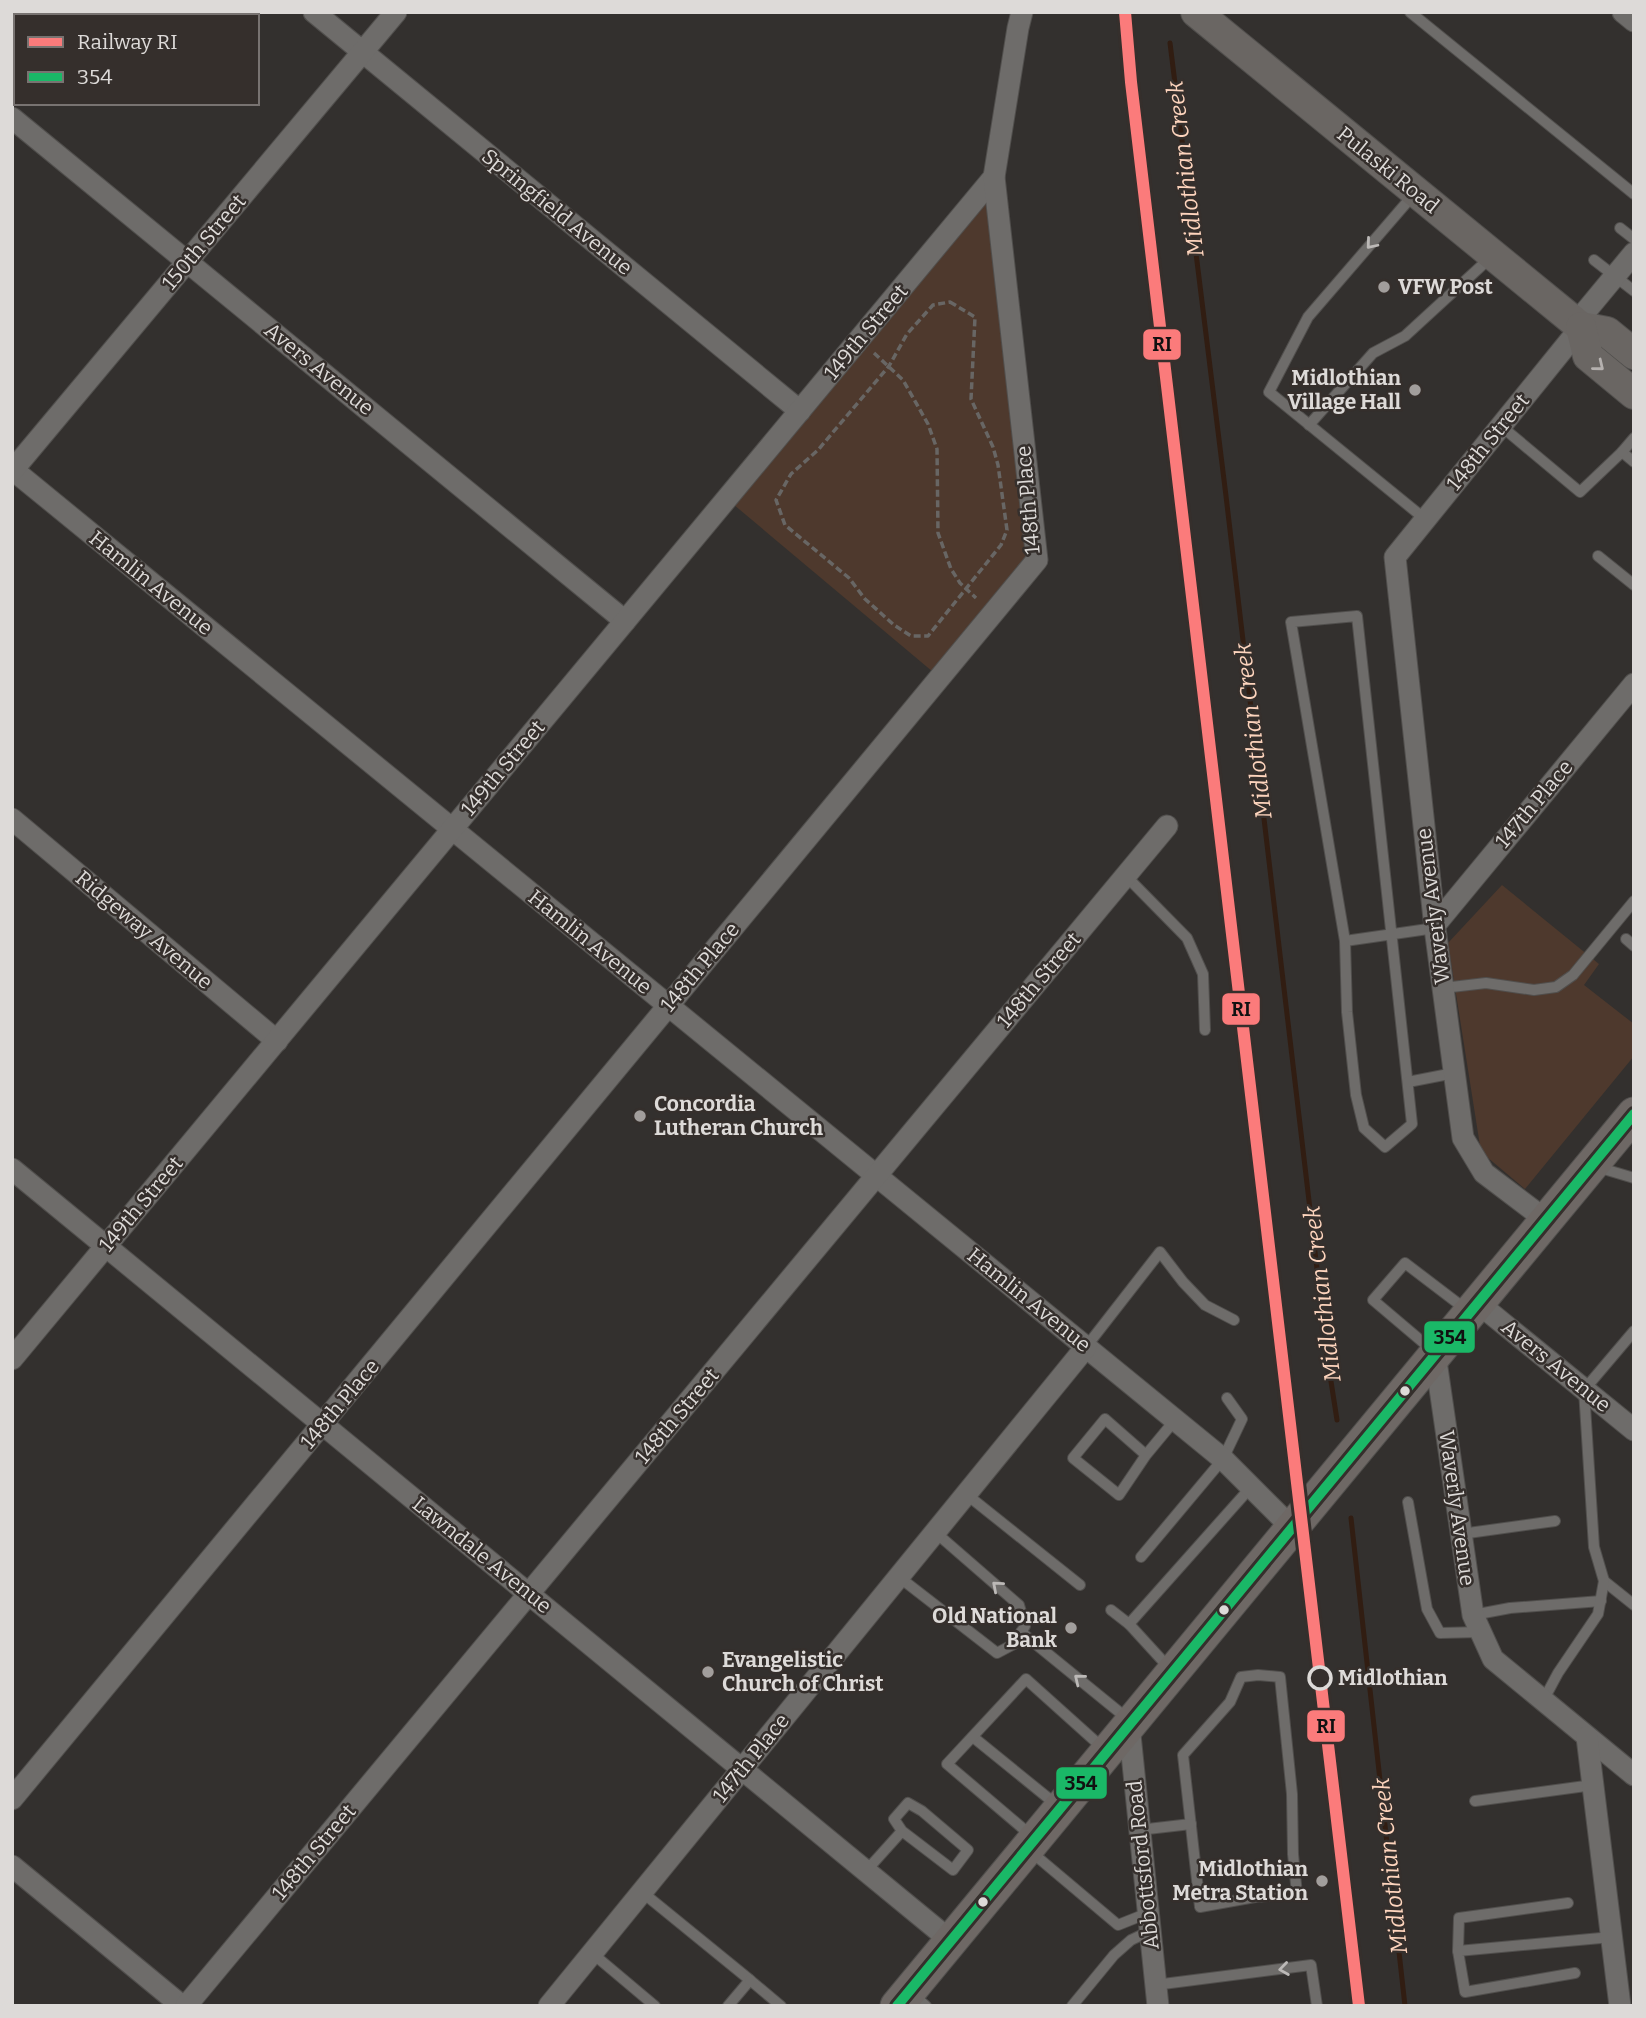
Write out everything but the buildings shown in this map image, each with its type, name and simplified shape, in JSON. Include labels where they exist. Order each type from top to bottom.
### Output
[{"type":"main road","name":"Pulaski Road","points":[[1196,12],[1578,325],[1607,332],[1634,354]]},
{"type":"main road","points":[[1578,325],[1588,356],[1634,394]]},
{"type":"main road","points":[[911,2001],[951,1941],[1634,1114]]},
{"type":"street","name":"Springfield Avenue","points":[[314,12],[800,411]]},
{"type":"street","name":"150th Street","points":[[13,470],[396,12]]},
{"type":"street","name":"148th Place","points":[[12,1799],[1037,560],[994,177],[1022,12]]},
{"type":"street","points":[[1623,12],[1634,21]]},
{"type":"street","name":"Avers Avenue","points":[[12,118],[625,621]]},
{"type":"street","name":"149th Street","points":[[12,1359],[994,177]]},
{"type":"street","name":"148th Street","points":[[1395,557],[1501,426],[1634,253]]},
{"type":"street","name":"Hamlin Avenue","points":[[13,470],[1223,1458],[1292,1528]]},
{"type":"street","name":"Waverly Avenue","points":[[1395,557],[1435,927],[1463,1138],[1484,1173],[1546,1220]]},
{"type":"street","name":"147th Place","points":[[1435,927],[1634,684]]},
{"type":"street","name":"Ridgeway Avenue","points":[[12,819],[277,1041]]},
{"type":"street","name":"148th Street","points":[[184,2006],[1167,826]]},
{"type":"street","name":"Lawndale Avenue","points":[[12,1169],[951,1941]]},
{"type":"street","name":"Avers Avenue","points":[[1474,1308],[1634,1430]]},
{"type":"street","name":"147th Place","points":[[549,2006],[1086,1347]]},
{"type":"street","name":"Waverly Avenue","points":[[1435,1354],[1477,1623],[1493,1659],[1543,1700]]},
{"type":"street","points":[[1543,1700],[1634,1775]]},
{"type":"street","name":"Abbottsford Road","points":[[1130,1723],[1156,1995]]},
{"type":"street","points":[[1587,1737],[1620,2006]]},
{"type":"street","points":[[12,1866],[184,2006]]},
{"type":"lane","points":[[1410,12],[1634,194]]},
{"type":"lane","points":[[1415,192],[1308,317],[1269,392],[1426,519]]},
{"type":"lane","points":[[1620,228],[1634,239]]},
{"type":"lane","points":[[1309,425],[1373,353],[1405,336],[1493,255]]},
{"type":"lane","points":[[1594,260],[1634,291]]},
{"type":"lane","points":[[1501,426],[1580,492],[1634,438]]},
{"type":"lane","points":[[1622,452],[1634,462]]},
{"type":"lane","points":[[1598,556],[1634,585]]},
{"type":"lane","points":[[1357,616],[1412,1124],[1385,1147],[1364,1128],[1356,1095],[1347,1012],[1345,941],[1291,622],[1357,616]]},
{"type":"lane","points":[[1126,876],[1187,938],[1203,974],[1205,1030]]},
{"type":"lane","points":[[1443,988],[1486,983],[1534,990],[1556,987],[1573,975],[1634,901]]},
{"type":"lane","points":[[1345,941],[1435,927]]},
{"type":"lane","points":[[1408,1082],[1454,1073]]},
{"type":"lane","points":[[1591,1165],[1634,1178]]},
{"type":"lane","points":[[1086,1347],[1160,1252],[1205,1305],[1234,1320]]},
{"type":"lane","points":[[1435,1354],[1373,1300],[1405,1263],[1474,1308]]},
{"type":"lane","points":[[1543,1700],[1598,1614],[1604,1581],[1594,1547],[1584,1390],[1634,1331]]},
{"type":"lane","points":[[1141,1557],[1223,1458],[1242,1419],[1227,1398]]},
{"type":"lane","points":[[1146,1455],[1105,1419],[1073,1458],[1119,1495],[1146,1455],[1175,1420]]},
{"type":"lane","points":[[1129,1624],[1251,1488]]},
{"type":"lane","points":[[966,1494],[1080,1585]]},
{"type":"lane","points":[[1408,1502],[1427,1609],[1440,1633],[1477,1623],[1510,1608],[1601,1601]]},
{"type":"lane","points":[[1461,1534],[1555,1521]]},
{"type":"lane","points":[[899,1577],[997,1653],[1014,1643],[1025,1626],[1019,1605],[935,1532]]},
{"type":"lane","points":[[1604,1581],[1634,1605]]},
{"type":"lane","points":[[1111,1610],[1129,1624],[1172,1672]]},
{"type":"lane","points":[[1021,1632],[1130,1723]]},
{"type":"lane","points":[[1241,1677],[1280,1677],[1292,1794],[1297,1894],[1255,1897],[1200,1907],[1191,1824],[1183,1755],[1230,1702],[1241,1677]]},
{"type":"lane","points":[[1107,1752],[1026,1679],[947,1765],[1118,1925],[1149,1922]]},
{"type":"lane","points":[[973,1737],[1060,1808]]},
{"type":"lane","points":[[1475,1801],[1593,1785]]},
{"type":"lane","points":[[908,1803],[922,1811],[968,1850],[953,1870],[902,1831],[894,1819],[908,1803]]},
{"type":"lane","points":[[1139,1829],[1191,1824]]},
{"type":"lane","points":[[866,1871],[902,1831]]},
{"type":"lane","points":[[642,1892],[781,2006]]},
{"type":"lane","points":[[1568,1903],[1459,1918],[1458,1951],[1465,1992],[1575,1973]]},
{"type":"lane","points":[[1072,2006],[1114,1955],[1149,1922]]},
{"type":"lane","points":[[1458,1951],[1612,1937]]},
{"type":"lane","points":[[592,1953],[655,2006]]},
{"type":"lane","points":[[1156,1995],[1311,1965],[1317,2006]]},
{"type":"lane","points":[[729,2006],[750,1980]]},
{"type":"path","points":[[950,302],[975,317],[971,400],[993,447],[998,465],[1007,530],[1001,545],[928,636],[911,636],[894,625],[849,578],[785,525],[776,499],[792,474],[818,450],[889,366],[907,334],[933,305],[950,302]]},
{"type":"path","points":[[874,354],[903,380],[916,400],[937,449],[938,533],[951,569],[976,598]]},
{"type":"shaded area","points":[[994,177],[1037,560],[939,677],[727,499]]},
{"type":"shaded area","points":[[1502,885],[1599,964],[1584,985],[1634,1024],[1634,1056],[1525,1189],[1481,1152],[1448,943]]},
{"type":"waterway","name":"Midlothian Creek","points":[[1170,43],[1337,1420]]},
{"type":"waterway","name":"Midlothian Creek","points":[[1351,1518],[1405,2006]]},
{"type":"rail line","name":"RI","points":[[1125,12],[1131,82],[1359,2006]]},
{"type":"transit line","name":"354","points":[[897,2006],[1634,1114]]},
{"type":"place","name":"VFW Post","points":[[1384,287]]},
{"type":"place","name":"Midlothian Village Hall","points":[[1415,390]]},
{"type":"place","name":"Concordia Lutheran Church","points":[[640,1116]]},
{"type":"place","name":"Old National Bank","points":[[1071,1628]]},
{"type":"place","name":"Evangelistic Church of Christ","points":[[708,1672]]},
{"type":"place","name":"Midlothian","points":[[1320,1678]]},
{"type":"place","name":"Midlothian Metra Station","points":[[1322,1881]]}]
